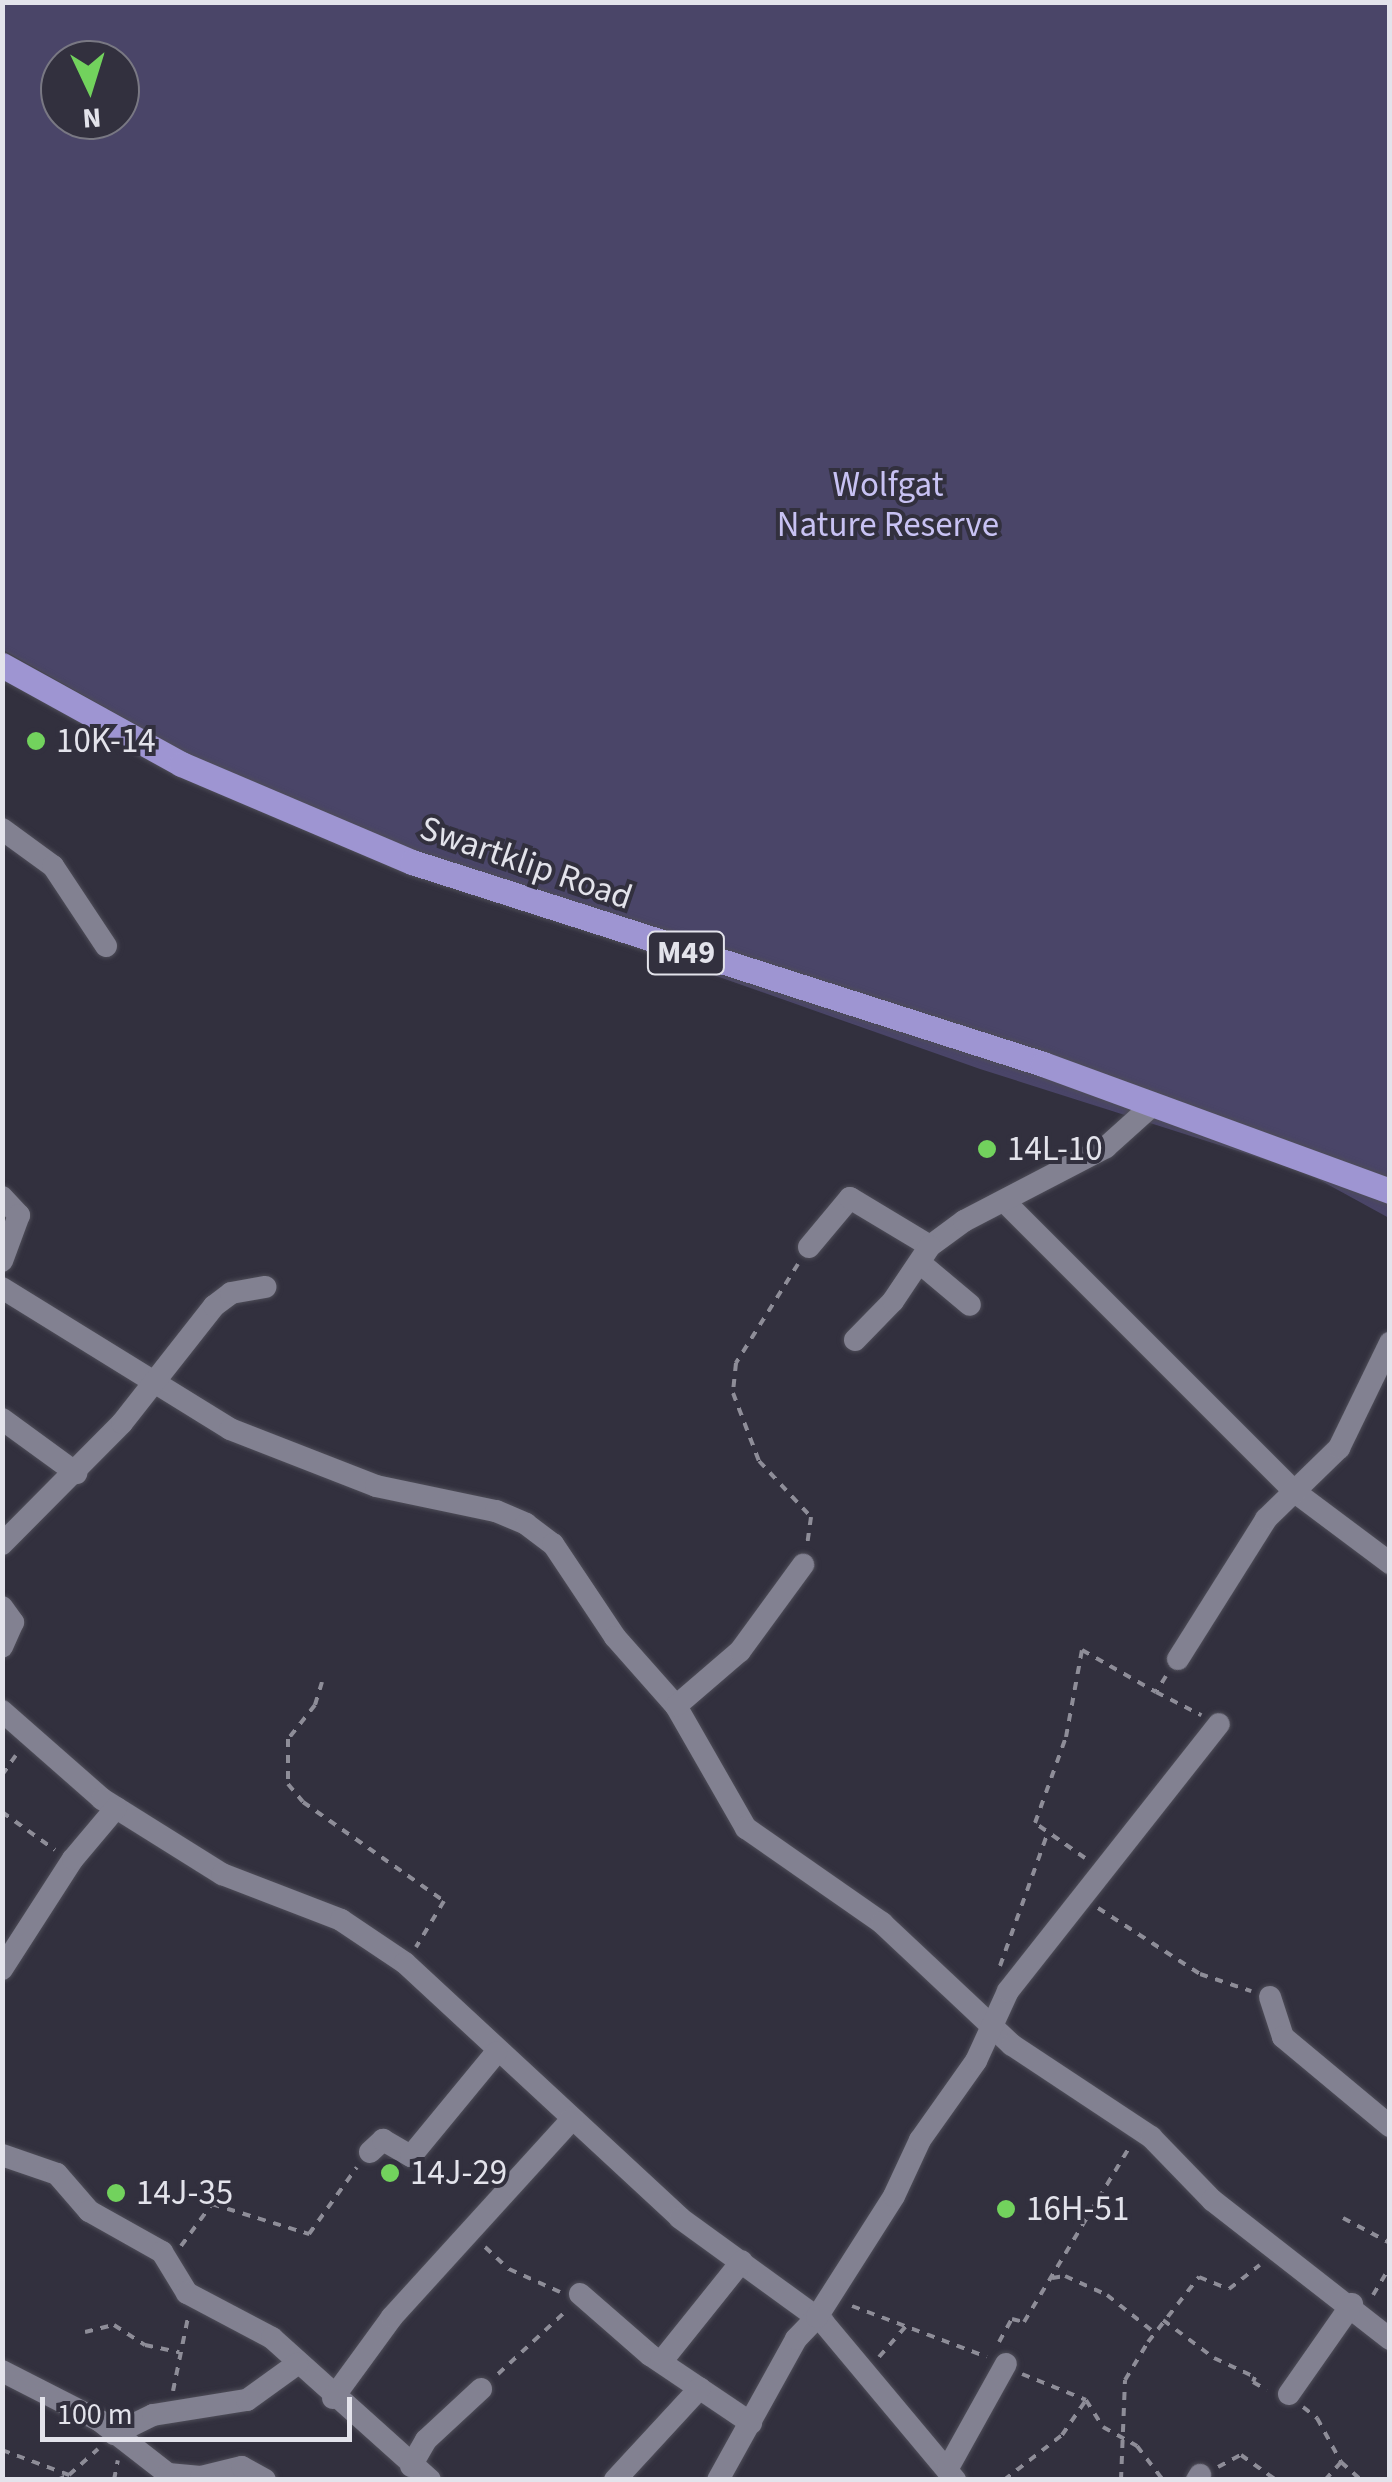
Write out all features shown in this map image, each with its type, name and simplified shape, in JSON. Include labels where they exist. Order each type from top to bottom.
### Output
[{"type":"main road","name":"Swartklip Road","points":[[2,665],[181,764],[412,862],[1154,1104],[1390,1191]]},
{"type":"street","points":[[2,829],[54,866],[106,946]]},
{"type":"street","points":[[855,1340],[925,1255],[1005,1202],[1106,1146],[1154,1104]]},
{"type":"street","points":[[2,1197],[20,1214],[2,1261]]},
{"type":"street","points":[[809,1247],[850,1198],[925,1255],[970,1305]]},
{"type":"street","points":[[1005,1202],[1295,1492],[1390,1563]]},
{"type":"street","points":[[2,1544],[76,1473],[155,1384],[214,1306],[231,1292],[265,1287]]},
{"type":"street","points":[[2,1288],[230,1429],[376,1486],[478,1506],[526,1524],[553,1544],[616,1637],[676,1706],[746,1828],[882,1924],[1012,2045],[1140,2128],[1212,2200],[1357,2308],[1390,2339]]},
{"type":"street","points":[[1178,1659],[1226,1576],[1278,1503],[1295,1492],[1340,1448],[1390,1343]]},
{"type":"street","points":[[2,1419],[76,1473]]},
{"type":"street","points":[[676,1706],[740,1651],[803,1565]]},
{"type":"street","points":[[2,1607],[13,1622],[2,1647]]},
{"type":"street","points":[[2,1711],[116,1808],[222,1874],[341,1920],[405,1963],[496,2053],[680,2218],[820,2312],[865,2373],[951,2474],[1006,2364]]},
{"type":"street","points":[[718,2480],[796,2339],[820,2312],[894,2196],[920,2140],[976,2061],[1017,1979],[1219,1724]]},
{"type":"street","points":[[2,1969],[72,1858],[116,1808]]},
{"type":"street","points":[[1270,1997],[1282,2037],[1390,2126]]},
{"type":"street","points":[[370,2152],[383,2140],[411,2156],[496,2053]]},
{"type":"street","points":[[333,2398],[392,2318],[572,2120]]},
{"type":"street","points":[[2,2155],[57,2174],[90,2211],[171,2260],[192,2298],[257,2328],[421,2473]]},
{"type":"street","points":[[661,2362],[742,2262]]},
{"type":"street","points":[[580,2294],[661,2362],[751,2423]]},
{"type":"street","points":[[1289,2394],[1357,2308]]},
{"type":"street","points":[[114,2434],[170,2412],[247,2400],[297,2364]]},
{"type":"street","points":[[2,2372],[114,2434],[168,2474],[201,2477],[242,2467],[265,2480]]},
{"type":"street","points":[[615,2480],[700,2388]]},
{"type":"street","points":[[421,2473],[426,2440],[481,2389]]},
{"type":"path","points":[[803,1565],[811,1517],[758,1461],[733,1393],[736,1363],[809,1247]]},
{"type":"path","points":[[1104,1871],[1035,1823],[1066,1737],[1082,1650],[1219,1724]]},
{"type":"path","points":[[1156,1692],[1178,1659]]},
{"type":"path","points":[[322,1682],[315,1706],[288,1739],[288,1784],[303,1802],[444,1900],[405,1963]]},
{"type":"path","points":[[2,1812],[72,1858]]},
{"type":"path","points":[[1017,1979],[996,1963],[1048,1832]]},
{"type":"path","points":[[1082,1898],[1200,1974],[1270,1997]]},
{"type":"path","points":[[820,2312],[871,2308],[906,2326],[991,2358],[1012,2319],[1024,2322],[1140,2128]]},
{"type":"path","points":[[171,2260],[212,2204],[310,2234],[370,2152]]},
{"type":"path","points":[[1343,2218],[1390,2242]]},
{"type":"path","points":[[471,2233],[509,2269],[580,2294],[481,2389]]},
{"type":"path","points":[[1121,2480],[1125,2380],[1155,2333],[1200,2277],[1230,2289],[1280,2250]]},
{"type":"path","points":[[1357,2308],[1390,2267]]},
{"type":"path","points":[[1052,2278],[1065,2276],[1107,2295],[1155,2333]]},
{"type":"path","points":[[170,2412],[192,2298]]},
{"type":"path","points":[[1164,2320],[1285,2402],[1289,2394],[1317,2418],[1341,2462],[1361,2480]]},
{"type":"path","points":[[85,2332],[114,2325],[145,2345],[179,2352]]},
{"type":"path","points":[[865,2373],[906,2326]]},
{"type":"path","points":[[1006,2364],[1086,2400],[1123,2442],[1137,2446],[1162,2480]]},
{"type":"path","points":[[1004,2480],[1062,2435],[1086,2400]]},
{"type":"path","points":[[57,2480],[68,2475],[114,2434]]},
{"type":"path","points":[[2,2450],[68,2475]]},
{"type":"path","points":[[1199,2477],[1241,2455],[1276,2480]]},
{"type":"path","points":[[1325,2480],[1341,2462]]},
{"type":"green space","name":"Wolfgat Nature Reserve","points":[[3,3],[1389,3],[1389,1218],[1307,1173],[980,1069],[359,850],[3,650]]},
{"type":"place","name":"10K-14","points":[[36,741]]},
{"type":"place","name":"14L-10","points":[[987,1149]]},
{"type":"place","name":"14J-29","points":[[390,2173]]},
{"type":"place","name":"14J-35","points":[[116,2193]]},
{"type":"place","name":"16H-51","points":[[1006,2209]]}]
